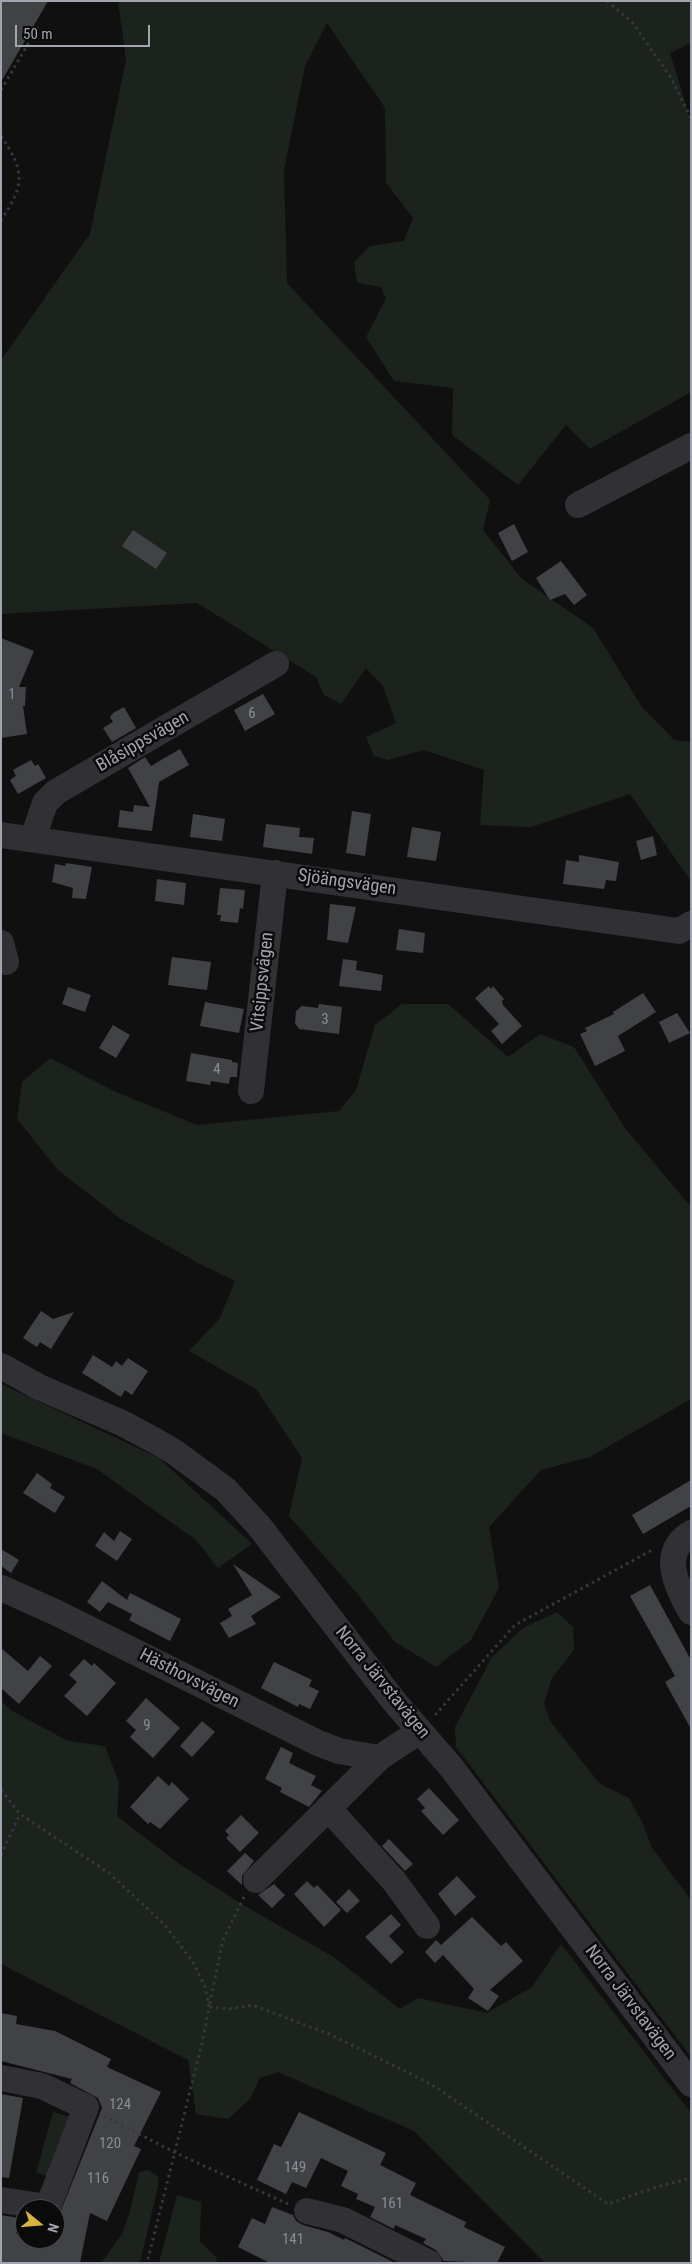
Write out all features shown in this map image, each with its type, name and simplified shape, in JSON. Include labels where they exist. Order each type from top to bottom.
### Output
[{"type":"street","points":[[578,505],[691,446]]},
{"type":"street","name":"Blåsippsvägen","points":[[33,838],[45,803],[56,792],[276,664]]},
{"type":"street","name":"Sjöängsvägen","points":[[1,835],[33,838],[687,934]]},
{"type":"street","name":"Vitsippsvägen","points":[[251,1091],[275,873]]},
{"type":"street","name":"Norra Järvstavägen","points":[[1,1366],[39,1387],[122,1423],[152,1439],[173,1451],[226,1490],[259,1526],[393,1700],[452,1767],[691,2084]]},
{"type":"street","points":[[688,1535],[678,1545],[673,1574],[677,1587],[691,1612]]},
{"type":"street","name":"Hästhovsvägen","points":[[1,1588],[64,1617],[318,1743],[339,1751],[380,1758]]},
{"type":"street","points":[[256,1880],[380,1758],[420,1731]]},
{"type":"street","points":[[328,1808],[394,1881],[427,1926]]},
{"type":"street","points":[[1,2078],[42,2086],[86,2107],[48,2207],[1,2200]]},
{"type":"street","points":[[307,2211],[343,2220],[430,2263]]},
{"type":"path","points":[[607,1],[632,22],[671,78],[691,118]]},
{"type":"path","points":[[1,90],[38,27]]},
{"type":"path","points":[[1,136],[14,156],[20,186],[1,220]]},
{"type":"path","points":[[420,1731],[514,1625],[660,1545],[688,1535]]},
{"type":"path","points":[[1,1790],[20,1814],[109,1873],[163,1923],[192,1962],[205,1987],[209,2007]]},
{"type":"path","points":[[1,1855],[20,1814]]},
{"type":"path","points":[[147,2263],[176,2153],[222,1940],[240,1903],[256,1880]]},
{"type":"path","points":[[209,2007],[229,2009],[252,2006],[329,2034],[431,2084],[608,2204],[653,2188],[691,2178]]},
{"type":"path","points":[[86,2107],[176,2153],[307,2211]]},
{"type":"shaded area","points":[[118,1],[691,1],[691,43],[670,53],[691,122],[691,392],[590,449],[566,425],[518,485],[452,435],[453,388],[394,381],[366,337],[386,298],[381,287],[357,283],[354,262],[370,246],[404,241],[413,218],[386,183],[385,108],[327,23],[305,66],[284,170],[287,283],[490,500],[483,530],[522,579],[593,628],[642,707],[674,740],[691,742],[691,881],[630,794],[531,827],[480,825],[484,770],[424,750],[388,760],[374,756],[366,737],[396,723],[383,686],[366,668],[341,704],[324,695],[316,677],[197,603],[1,614],[1,360],[90,234],[126,60]]},
{"type":"shaded area","points":[[402,1004],[448,1004],[508,1057],[540,1034],[574,1047],[625,1128],[691,1207],[691,1399],[590,1457],[541,1470],[489,1527],[499,1588],[471,1640],[436,1667],[395,1642],[355,1591],[289,1516],[302,1458],[256,1389],[189,1351],[220,1318],[235,1281],[198,1263],[121,1219],[58,1170],[17,1119],[22,1082],[50,1058],[116,1092],[197,1125],[339,1111],[356,1090],[375,1025]]},
{"type":"shaded area","points":[[1,1384],[159,1458],[252,1544],[218,1568],[196,1540],[97,1469],[1,1433]]},
{"type":"shaded area","points":[[557,1612],[573,1627],[574,1650],[552,1678],[544,1703],[550,1721],[600,1784],[629,1798],[643,1824],[652,1848],[691,1900],[691,2057],[456,1747],[455,1727],[492,1657],[523,1628]]},
{"type":"shaded area","points":[[1,1701],[12,1711],[68,1741],[105,1746],[119,1783],[117,1816],[178,1863],[240,1903],[335,1958],[400,2009],[418,1998],[487,2013],[532,1987],[561,1944],[691,2113],[691,2263],[545,2263],[414,2131],[278,2072],[260,2078],[250,2099],[228,2119],[196,2114],[188,2060],[1,1964]]},
{"type":"shaded area","points":[[53,2112],[70,2117],[53,2177],[36,2173]]},
{"type":"shaded area","points":[[148,2170],[158,2176],[158,2186],[140,2263],[101,2263],[122,2234],[130,2211],[139,2172]]},
{"type":"shaded area","points":[[177,2195],[201,2202],[200,2242],[217,2258],[216,2263],[159,2263]]},
{"type":"building","points":[[1,1],[48,1],[1,82]]},
{"type":"building","points":[[514,524],[528,552],[512,561],[498,533]]},
{"type":"building","points":[[133,530],[167,553],[156,569],[122,546]]},
{"type":"building","points":[[561,561],[587,595],[574,605],[565,594],[550,600],[536,578]]},
{"type":"building","points":[[1,638],[34,651],[19,687],[26,687],[25,706],[23,706],[27,734],[1,738]]},
{"type":"building","points":[[263,694],[275,714],[245,731],[234,710]]},
{"type":"building","points":[[124,707],[136,728],[112,742],[103,728],[113,722],[110,717],[113,713]]},
{"type":"building","points":[[180,749],[189,765],[159,782],[152,831],[118,827],[120,810],[133,812],[134,805],[150,807],[128,768],[145,757],[151,766]]},
{"type":"building","points":[[31,760],[35,766],[38,764],[46,778],[18,794],[10,780],[16,776],[13,770]]},
{"type":"building","points":[[352,811],[371,814],[365,856],[346,853]]},
{"type":"building","points":[[193,814],[225,819],[222,841],[190,837]]},
{"type":"building","points":[[266,824],[300,828],[299,837],[314,838],[312,854],[263,847]]},
{"type":"building","points":[[412,827],[441,832],[436,861],[407,857]]},
{"type":"building","points":[[653,836],[657,855],[641,860],[636,841]]},
{"type":"building","points":[[579,855],[619,862],[616,881],[606,880],[604,889],[563,884],[566,860],[579,862]]},
{"type":"building","points":[[66,863],[92,867],[86,899],[72,898],[73,888],[52,882],[55,864],[65,866]]},
{"type":"building","points":[[157,879],[186,883],[184,905],[155,901]]},
{"type":"building","points":[[220,888],[245,890],[243,909],[240,908],[238,923],[220,921],[221,915],[217,915]]},
{"type":"building","points":[[330,904],[356,907],[348,943],[327,940]]},
{"type":"building","points":[[399,929],[425,933],[423,953],[396,950]]},
{"type":"building","points":[[172,957],[211,962],[207,990],[168,985]]},
{"type":"building","points":[[343,959],[357,961],[356,970],[383,975],[381,991],[339,986]]},
{"type":"building","points":[[489,986],[491,989],[493,986],[504,999],[502,1001],[503,1005],[522,1026],[502,1044],[491,1031],[499,1024],[475,998]]},
{"type":"building","points":[[68,987],[91,995],[85,1012],[62,1004]]},
{"type":"building","points":[[643,993],[656,1012],[618,1036],[625,1051],[595,1066],[580,1034],[587,1031],[585,1028],[614,1014],[613,1012]]},
{"type":"building","points":[[205,1002],[244,1009],[239,1033],[200,1026]]},
{"type":"building","points":[[319,1004],[342,1007],[339,1034],[299,1029],[295,1023],[296,1011],[302,1006],[318,1008]]},
{"type":"building","points":[[677,1013],[690,1033],[669,1043],[659,1022]]},
{"type":"building","points":[[113,1025],[130,1035],[116,1058],[99,1048]]},
{"type":"building","points":[[191,1053],[232,1060],[232,1062],[238,1063],[237,1077],[230,1077],[229,1084],[211,1081],[210,1085],[186,1081]]},
{"type":"building","points":[[41,1311],[53,1319],[74,1312],[51,1349],[40,1342],[37,1347],[23,1338]]},
{"type":"building","points":[[93,1355],[112,1367],[116,1361],[122,1366],[128,1358],[148,1371],[132,1395],[125,1390],[121,1397],[82,1373]]},
{"type":"building","points":[[37,1473],[52,1484],[50,1488],[65,1497],[55,1513],[23,1493]]},
{"type":"building","points":[[691,1480],[691,1506],[643,1534],[632,1515]]},
{"type":"building","points":[[120,1531],[132,1539],[117,1561],[95,1546],[104,1532],[114,1541]]},
{"type":"building","points":[[1,1549],[19,1560],[11,1573],[1,1566]]},
{"type":"building","points":[[233,1564],[281,1597],[251,1616],[256,1624],[229,1638],[220,1623],[232,1616],[228,1609],[252,1595]]},
{"type":"building","points":[[102,1581],[127,1600],[130,1593],[181,1619],[170,1641],[129,1620],[132,1614],[108,1602],[100,1612],[87,1602]]},
{"type":"building","points":[[650,1585],[691,1660],[691,1729],[665,1682],[675,1676],[630,1596]]},
{"type":"building","points":[[1,1648],[28,1671],[40,1656],[52,1666],[19,1704],[1,1688]]},
{"type":"building","points":[[84,1659],[92,1666],[94,1663],[116,1683],[87,1716],[64,1696],[77,1682],[69,1675]]},
{"type":"building","points":[[274,1662],[312,1680],[309,1686],[319,1691],[310,1709],[299,1704],[298,1707],[261,1688]]},
{"type":"building","points":[[146,1698],[180,1728],[153,1758],[130,1737],[136,1730],[126,1721]]},
{"type":"building","points":[[202,1721],[215,1732],[192,1757],[180,1746]]},
{"type":"building","points":[[281,1747],[293,1753],[289,1763],[316,1776],[311,1785],[322,1791],[309,1807],[280,1792],[282,1788],[265,1779]]},
{"type":"building","points":[[158,1776],[169,1786],[172,1782],[189,1799],[160,1829],[150,1822],[148,1824],[130,1807]]},
{"type":"building","points":[[429,1788],[459,1820],[443,1835],[421,1811],[425,1808],[417,1799]]},
{"type":"building","points":[[241,1815],[259,1833],[240,1852],[226,1838],[229,1835],[225,1831]]},
{"type":"building","points":[[389,1839],[413,1864],[405,1871],[382,1846]]},
{"type":"building","points":[[245,1853],[254,1861],[242,1876],[242,1885],[227,1871]]},
{"type":"building","points":[[457,1876],[476,1897],[455,1916],[438,1894]]},
{"type":"building","points":[[307,1881],[314,1888],[317,1885],[341,1910],[324,1927],[294,1894]]},
{"type":"building","points":[[274,1884],[285,1895],[272,1908],[258,1895]]},
{"type":"building","points":[[349,1889],[360,1901],[347,1913],[336,1902]]},
{"type":"building","points":[[391,1914],[401,1925],[389,1936],[404,1952],[391,1964],[365,1937]]},
{"type":"building","points":[[472,1917],[501,1946],[506,1942],[523,1961],[490,1990],[499,1996],[488,2011],[468,1998],[474,1989],[443,1955],[435,1963],[425,1952],[436,1940],[441,1945]]},
{"type":"building","points":[[1,2013],[17,2016],[16,2024],[55,2031],[111,2059],[107,2067],[161,2092],[134,2146],[141,2149],[107,2221],[90,2213],[80,2263],[1,2263],[1,2215],[15,2217],[15,2249],[65,2249],[65,2200],[102,2108],[98,2098],[70,2083],[72,2079],[1,2061]]},
{"type":"building","points":[[1,2094],[23,2098],[9,2178],[1,2177]]},
{"type":"building","points":[[299,2112],[386,2153],[380,2165],[416,2183],[410,2195],[466,2222],[464,2227],[505,2247],[497,2263],[444,2261],[436,2250],[423,2243],[426,2239],[395,2225],[394,2229],[370,2217],[375,2207],[356,2199],[358,2194],[341,2186],[348,2171],[321,2158],[306,2188],[292,2182],[286,2194],[257,2180],[274,2144],[281,2147]]},
{"type":"building","points":[[272,2207],[293,2215],[296,2221],[303,2225],[328,2232],[344,2240],[345,2238],[395,2263],[270,2263],[238,2247],[252,2218],[265,2224]]}]
